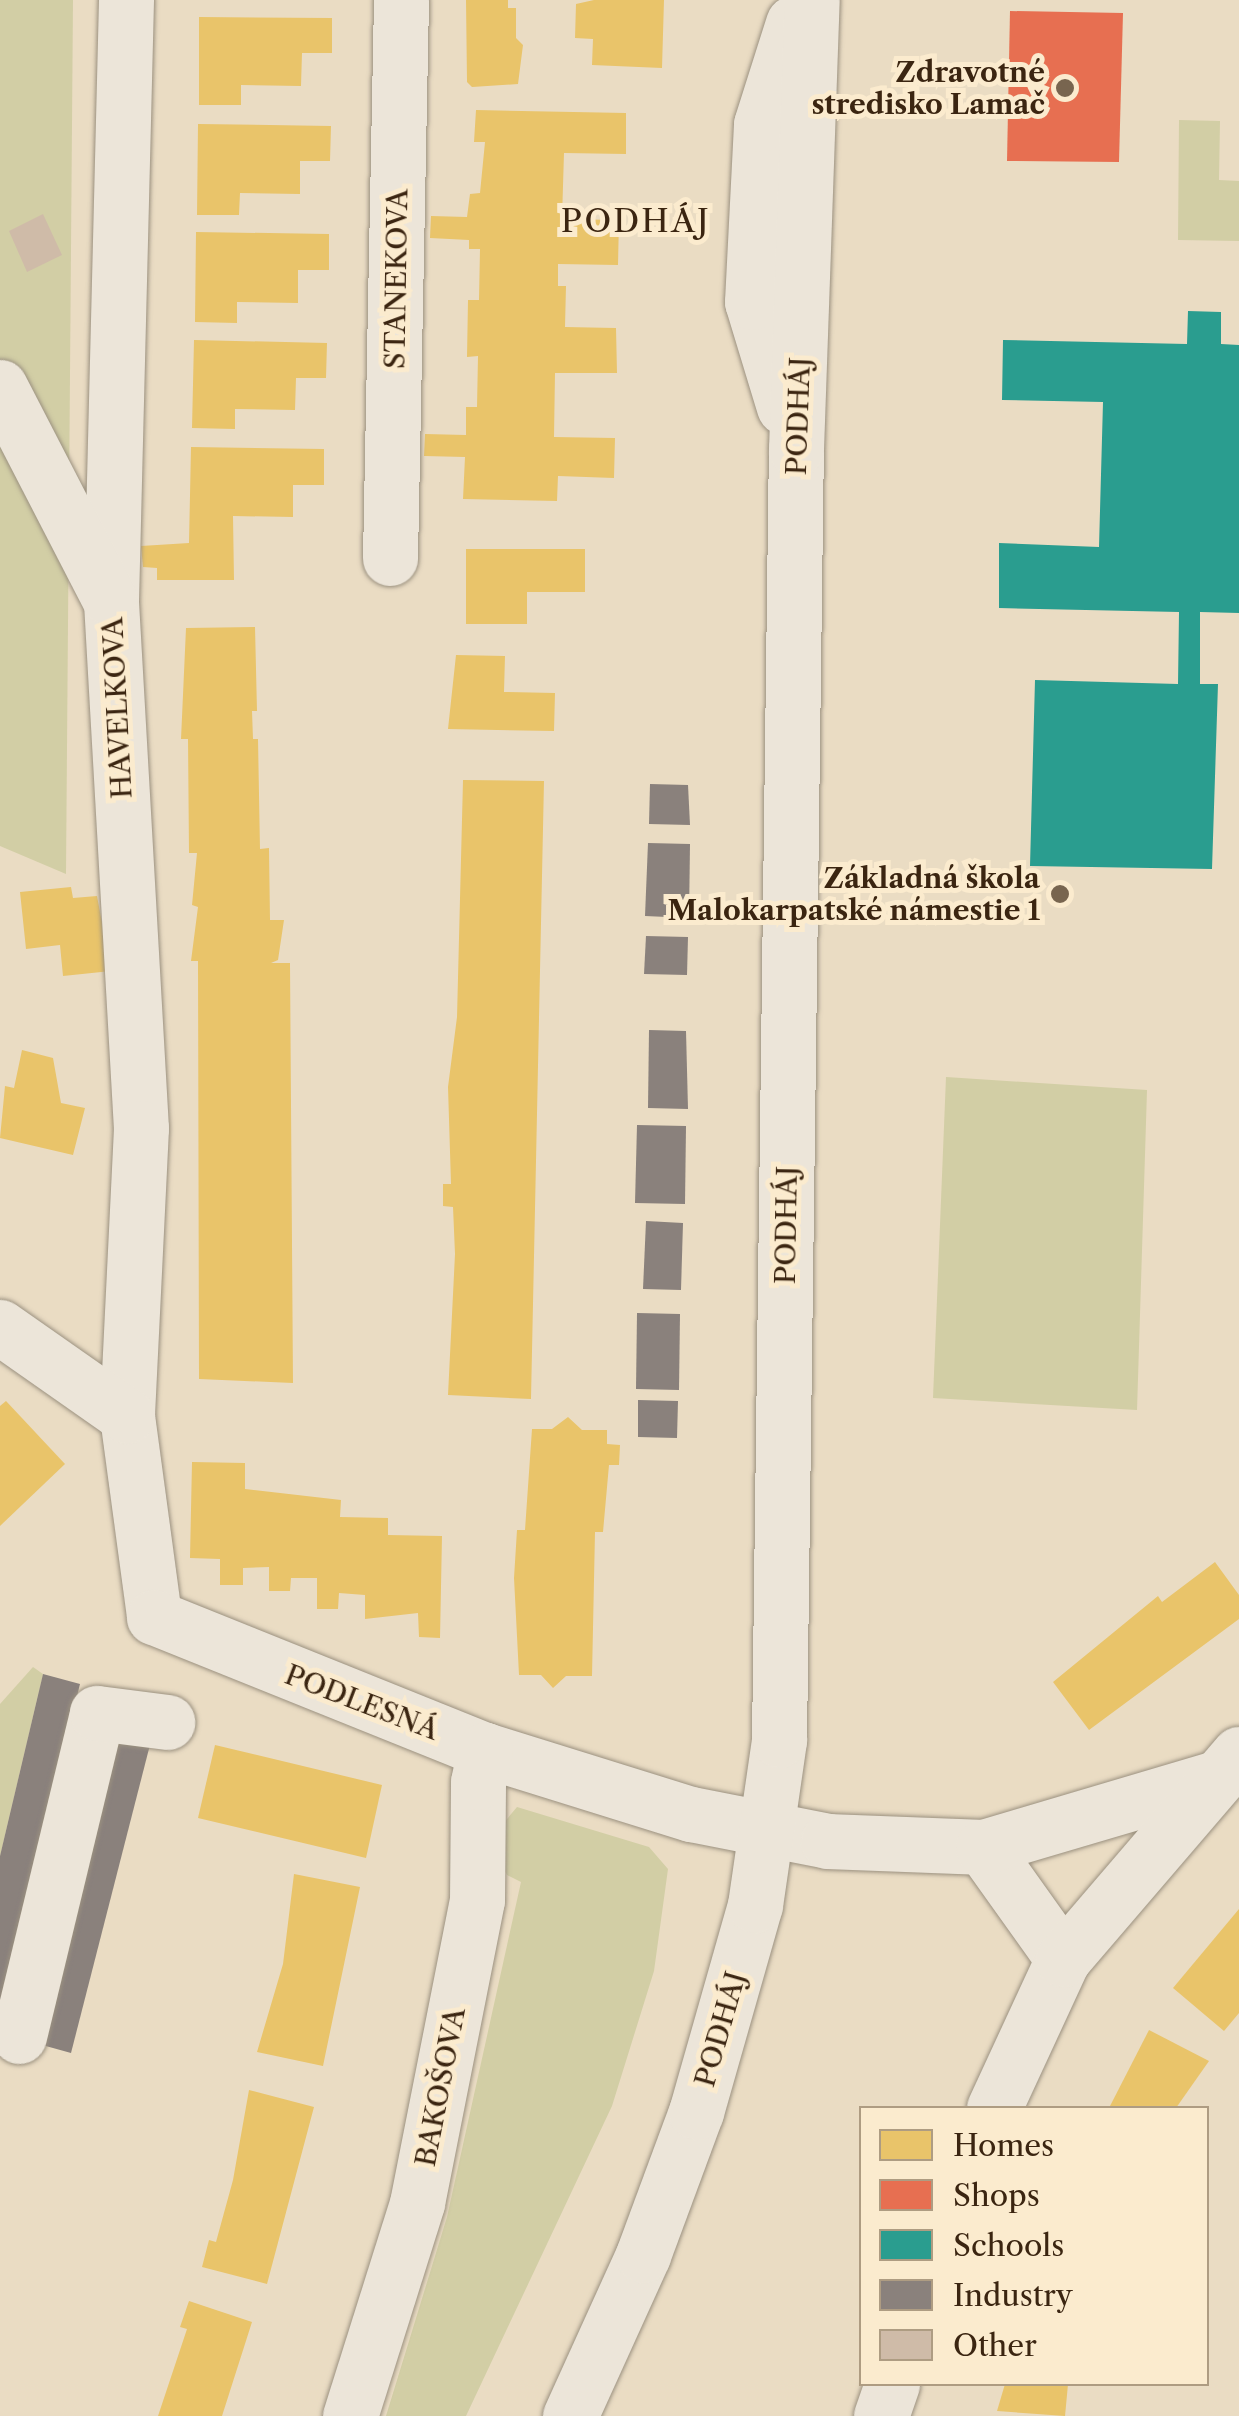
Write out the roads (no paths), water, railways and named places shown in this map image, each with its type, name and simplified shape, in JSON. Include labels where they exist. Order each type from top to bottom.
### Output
[{"type":"street","name":"HAVELKOVA","points":[[126,0],[111,602],[141,1128],[127,1416]]},
{"type":"street","name":"STANEKOVA","points":[[390,558],[401,0]]},
{"type":"street","points":[[796,448],[752,302],[761,124],[800,0]]},
{"type":"street","name":"PODHÁJ","points":[[570,2416],[678,2166],[728,2008],[768,1832],[779,1740],[796,448],[812,0]]},
{"type":"street","points":[[0,388],[111,602]]},
{"type":"street","points":[[0,1327],[127,1416]]},
{"type":"street","name":"PODLESNÁ","points":[[127,1416],[154,1616],[485,1750],[768,1832],[828,1841],[984,1847],[1226,1766]]},
{"type":"street","points":[[19,2036],[96,1713],[167,1722]]},
{"type":"street","name":"BAKOŠOVA","points":[[350,2416],[417,2203],[477,1900],[478,1782],[485,1750]]},
{"type":"street","points":[[995,2106],[1063,1958],[1226,1766]]},
{"type":"street","points":[[984,1847],[1063,1958]]},
{"type":"street","points":[[881,2416],[891,2386]]},
{"type":"place","name":"Zdravotné stredisko Lamač","points":[[1065,88]]},
{"type":"place","name":"Základná škola Malokarpatské námestie 1","points":[[1060,894]]},
{"type":"district","name":"PODHÁJ","points":[[636,221]]}]
